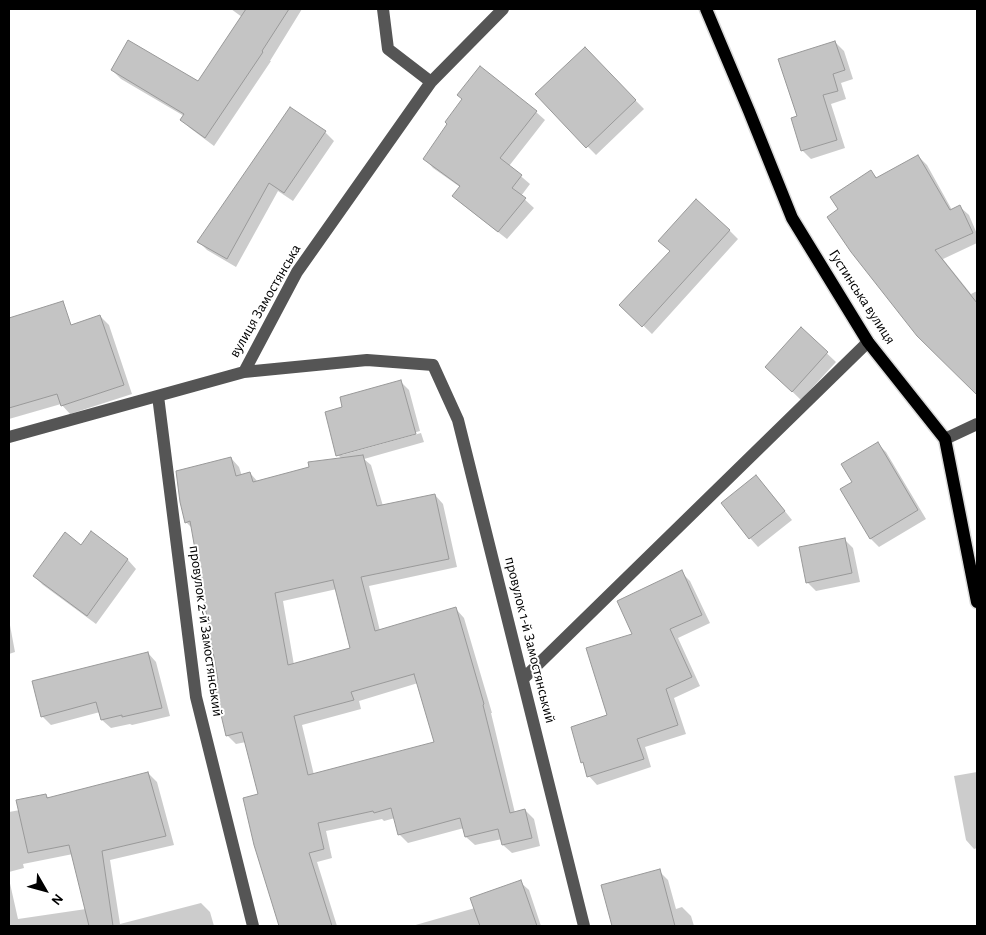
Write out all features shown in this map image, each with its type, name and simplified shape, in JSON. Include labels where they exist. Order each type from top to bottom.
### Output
[{"type":"main road","name":"Густинська вулиця","points":[[706,9],[792,218],[868,342],[945,439],[977,602]]},
{"type":"street","points":[[383,9],[388,50],[431,82]]},
{"type":"street","name":"вулиця Замостянська","points":[[9,437],[244,372],[298,272],[431,82],[504,9]]},
{"type":"street","points":[[523,679],[868,342]]},
{"type":"street","name":"провулок 1-й Замостянський","points":[[244,372],[366,360],[433,365],[458,420],[584,926]]},
{"type":"street","name":"провулок 2-й Замостянський","points":[[158,396],[196,697],[253,926]]},
{"type":"street","points":[[945,439],[977,424]]},
{"type":"building","points":[[246,9],[289,9],[263,52],[205,138],[180,120],[184,114],[111,70],[128,40],[198,81]]},
{"type":"building","points":[[835,41],[845,70],[833,74],[838,91],[823,95],[837,140],[801,151],[791,118],[797,116],[778,59]]},
{"type":"building","points":[[585,47],[636,100],[586,148],[535,94]]},
{"type":"building","points":[[480,66],[537,111],[500,158],[522,175],[512,188],[526,198],[498,232],[452,196],[460,186],[423,159],[447,124],[445,122],[462,99],[457,95]]},
{"type":"building","points":[[290,107],[326,131],[284,193],[269,183],[227,259],[197,242]]},
{"type":"building","points":[[918,155],[950,210],[960,205],[973,233],[935,250],[977,303],[977,395],[917,336],[851,252],[827,217],[838,209],[830,197],[871,170],[876,178]]},
{"type":"building","points":[[696,199],[730,230],[642,327],[619,305],[670,251],[658,241]]},
{"type":"building","points":[[63,301],[71,325],[100,315],[124,385],[61,406],[57,394],[9,408],[9,318]]},
{"type":"building","points":[[801,327],[828,352],[792,392],[765,367]]},
{"type":"building","points":[[401,380],[416,434],[336,456],[325,412],[342,407],[340,397]]},
{"type":"building","points":[[878,442],[918,510],[870,539],[840,489],[852,482],[841,464]]},
{"type":"building","points":[[363,455],[377,506],[435,494],[449,559],[361,577],[375,631],[456,607],[484,704],[510,813],[525,809],[532,838],[502,845],[498,829],[465,837],[460,818],[398,835],[391,808],[318,823],[324,849],[309,853],[332,926],[279,926],[254,845],[243,798],[258,794],[242,732],[226,736],[213,681],[218,680],[190,521],[185,523],[176,471],[231,457],[236,476],[250,472],[253,482],[309,467],[308,462]],"holes":[[[333,580],[350,648],[288,665],[275,593]],[[414,674],[434,742],[308,775],[294,716],[354,700],[351,692]]]},
{"type":"building","points":[[756,475],[785,511],[749,539],[721,503]]},
{"type":"building","points":[[91,531],[128,559],[87,616],[33,576],[65,532],[81,545]]},
{"type":"building","points":[[845,538],[852,573],[806,583],[799,547]]},
{"type":"building","points":[[682,570],[702,615],[670,629],[692,677],[666,689],[678,725],[637,739],[644,759],[587,777],[571,727],[607,715],[586,648],[632,634],[617,601]]},
{"type":"building","points":[[148,652],[162,708],[101,720],[96,702],[41,717],[32,681]]},
{"type":"building","points":[[148,772],[166,836],[102,851],[113,926],[89,926],[69,845],[28,853],[16,800],[46,794],[47,798]]},
{"type":"building","points":[[660,869],[675,926],[612,926],[601,885]]},
{"type":"building","points":[[521,880],[537,926],[480,926],[470,898]]}]
